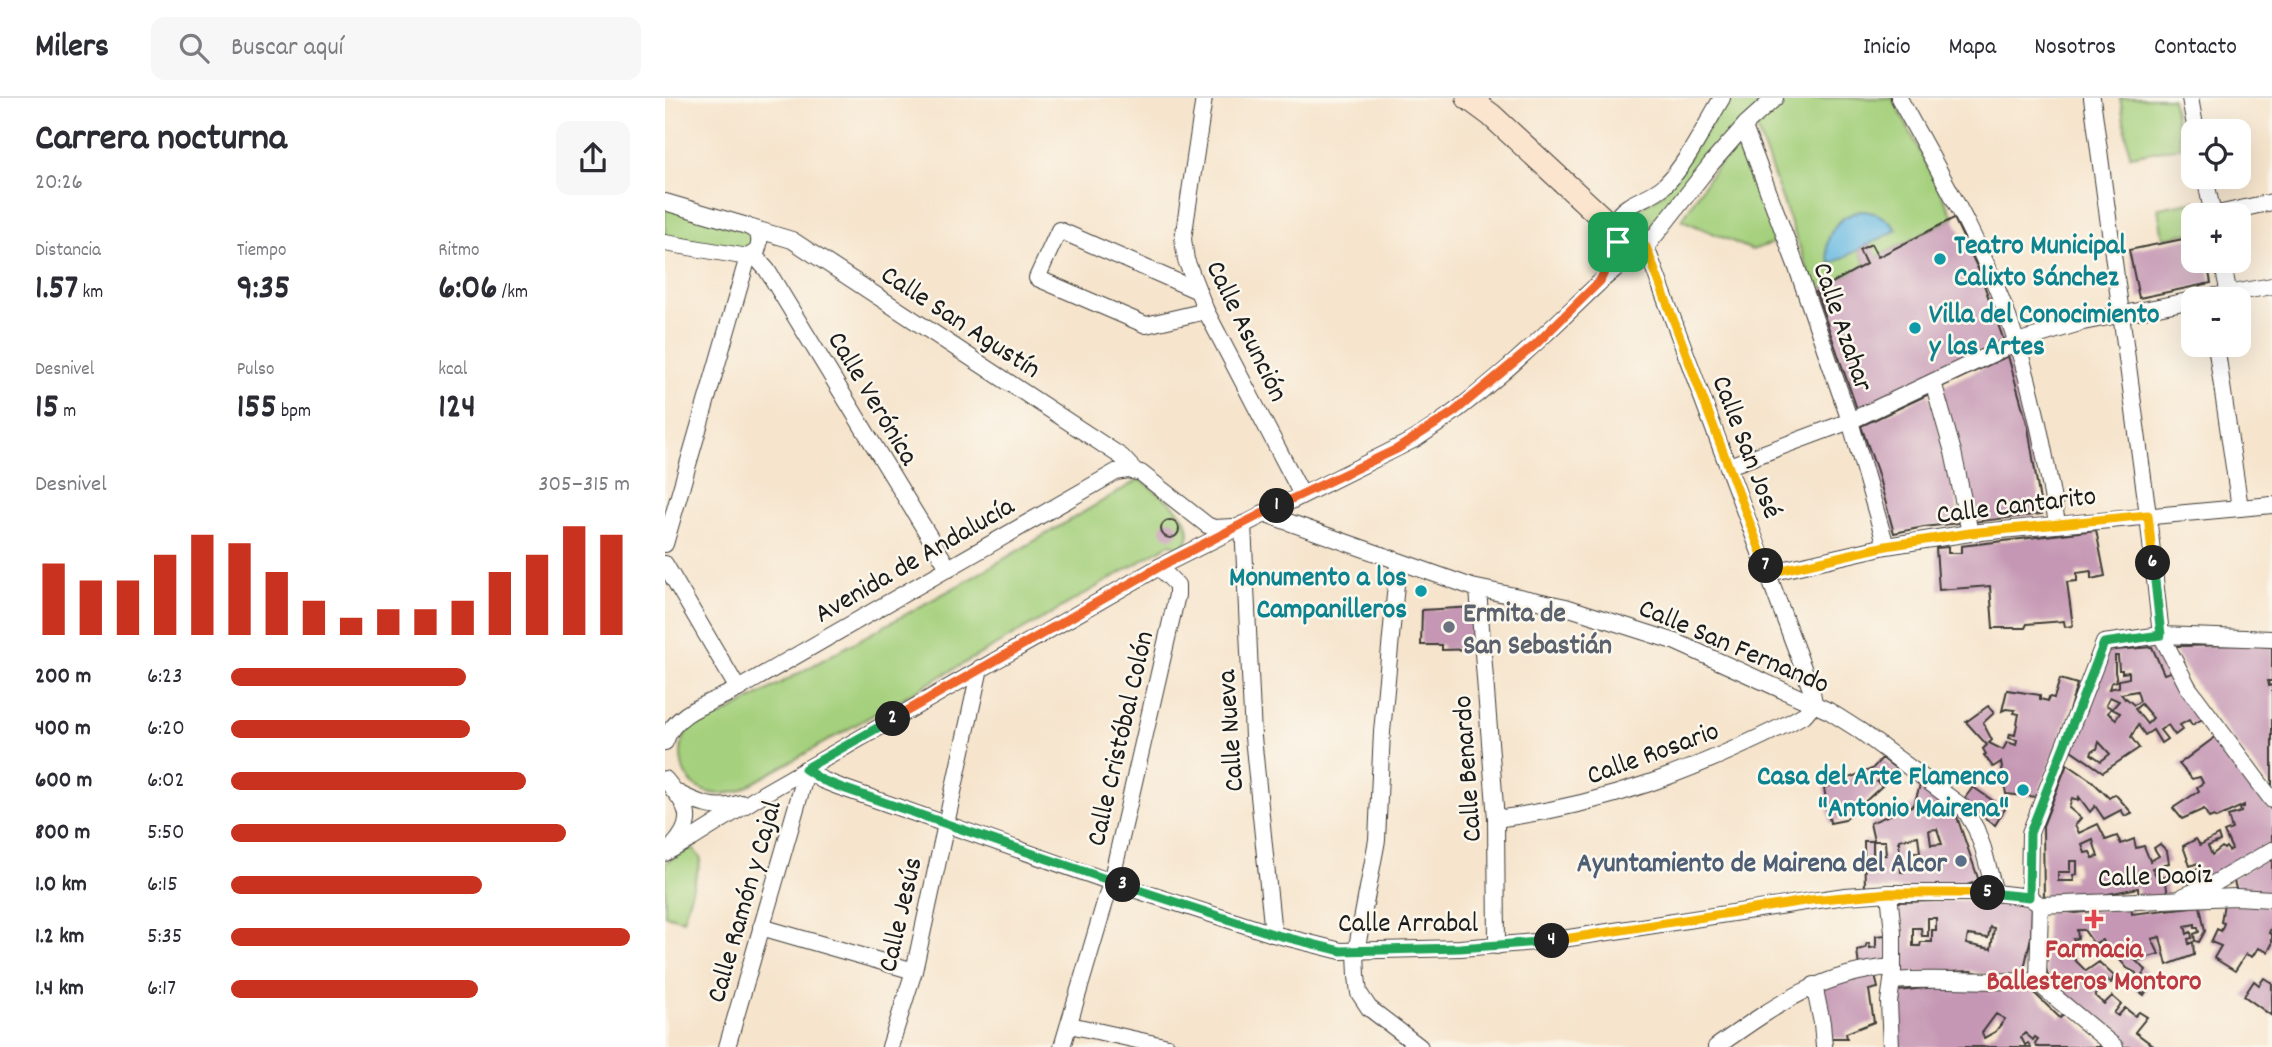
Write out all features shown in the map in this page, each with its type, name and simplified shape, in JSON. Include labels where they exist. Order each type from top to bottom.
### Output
[{"type":"main road","points":[[1468,98],[1491,115],[1615,235]]},
{"type":"street","name":"Calle Asunción","points":[[1205,98],[1183,239],[1186,260],[1206,311],[1301,495]]},
{"type":"street","points":[[1600,281],[1615,235],[1614,221],[1625,209],[1665,185],[1722,98]]},
{"type":"street","points":[[667,852],[805,769],[1159,567],[1263,513],[1397,449],[1438,424],[1536,344],[1600,281],[1643,248],[1711,164],[1775,98]]},
{"type":"street","points":[[1899,98],[1972,233],[2017,342],[2046,459],[2057,523]]},
{"type":"street","points":[[2092,98],[2148,515],[2161,635],[2188,687],[2272,800]]},
{"type":"street","points":[[2190,98],[2194,119]]},
{"type":"street","name":"Calle Azahar","points":[[1744,127],[1796,265],[1850,421],[1886,546]]},
{"type":"street","name":"Calle San Agustín","points":[[665,202],[792,240],[1114,452],[1135,471]]},
{"type":"street","points":[[2251,207],[2272,202]]},
{"type":"street","points":[[665,544],[751,256],[758,247],[759,239],[752,228]]},
{"type":"street","points":[[1198,291],[1059,230],[1037,278],[1146,325],[1206,311]]},
{"type":"street","points":[[1615,235],[1630,249],[1643,248]]},
{"type":"street","points":[[665,243],[751,256]]},
{"type":"street","name":"Calle San José","points":[[1643,248],[1729,466],[1814,703]]},
{"type":"street","name":"Calle Verónica","points":[[751,256],[767,271],[949,569]]},
{"type":"street","points":[[2251,290],[2272,286]]},
{"type":"street","points":[[1729,466],[1850,421],[2017,342],[2084,322],[2181,302]]},
{"type":"street","points":[[2218,357],[2240,508]]},
{"type":"street","points":[[1933,382],[1953,452],[1970,533]]},
{"type":"street","name":"Avenida de Andalucía","points":[[665,742],[680,718],[738,689],[1109,475],[1122,470],[1135,471]]},
{"type":"street","points":[[1135,471],[1214,528],[1239,525]]},
{"type":"street","name":"Calle Cantarito","points":[[1769,573],[1886,546],[1970,533],[2272,505]]},
{"type":"street","name":"Calle San Fernando","points":[[1263,513],[1478,589],[1566,607],[1676,642],[1814,703],[1859,730],[1964,808],[1983,848],[1995,893]]},
{"type":"street","points":[[1185,553],[1193,539],[1192,514]]},
{"type":"street","name":"Calle Nueva","points":[[1239,525],[1253,737],[1273,934]]},
{"type":"street","points":[[1398,562],[1381,741],[1377,840],[1356,952],[1357,976],[1362,999],[1375,1015],[1420,1047]]},
{"type":"street","points":[[665,565],[738,689]]},
{"type":"street","name":"Calle Cristóbal Colón","points":[[1062,1047],[1111,882],[1177,595],[1177,585],[1159,567]]},
{"type":"street","name":"Calle Benardo","points":[[1478,589],[1496,819],[1497,946]]},
{"type":"street","points":[[2115,1047],[2038,981],[2029,842],[2104,643],[2161,635],[2272,639]]},
{"type":"street","name":"Calle Jesús","points":[[890,1047],[914,971],[980,668]]},
{"type":"street","name":"Calle Rosario","points":[[1496,819],[1574,806],[1615,796],[1654,782],[1745,745],[1805,714],[1814,703]]},
{"type":"street","name":"Calle Arrabal","points":[[805,769],[840,787],[1111,882],[1273,934],[1328,949],[1356,952],[1497,946],[1597,935],[1811,900],[1889,893],[1995,893]]},
{"type":"street","name":"Calle Ramón y Cajal","points":[[727,1047],[803,784],[805,769]]},
{"type":"street","points":[[670,785],[700,804],[722,808],[762,794]]},
{"type":"street","points":[[667,852],[680,838],[687,825],[686,808],[670,785]]},
{"type":"street","points":[[2176,900],[2214,883],[2272,849]]},
{"type":"street","points":[[1889,893],[1891,1047]]},
{"type":"street","name":"Calle Daoiz","points":[[1995,893],[2034,901],[2140,903],[2236,897],[2272,899]]},
{"type":"street","points":[[761,927],[914,971]]},
{"type":"street","points":[[1716,1047],[1775,1006],[1814,985],[1862,970],[1935,978],[2038,981]]},
{"type":"street","points":[[1814,985],[1824,1047]]},
{"type":"street","points":[[1070,1025],[1168,1047]]},
{"type":"green space","points":[[1730,98],[1765,98],[1645,241],[1633,243],[1622,236],[1622,220],[1661,195]]},
{"type":"green space","points":[[1788,98],[1893,98],[1954,218],[1878,257],[1859,250],[1866,264],[1816,292],[1757,130],[1758,124]]},
{"type":"green space","points":[[2120,98],[2172,98],[2181,147],[2130,156]]},
{"type":"green space","points":[[1739,150],[1746,153],[1779,241],[1752,250],[1682,220],[1715,169],[1731,153]]},
{"type":"green space","points":[[2181,204],[2181,234],[2163,238],[2158,208]]},
{"type":"green space","points":[[665,206],[747,231],[754,243],[748,251],[665,239]]},
{"type":"green space","points":[[1140,479],[1183,516],[1189,535],[1181,547],[1170,544],[739,791],[715,794],[697,787],[686,775],[681,759],[683,742],[690,728],[703,718],[721,716],[963,583]]},
{"type":"green space","points":[[692,847],[701,859],[683,920],[665,915],[665,863]]},
{"type":"water","points":[[1860,211],[1881,216],[1897,230],[1831,264],[1827,246],[1832,231],[1843,218]]},
{"type":"building","name":"Villa del Conocimiento y las Artes","points":[[1954,218],[1979,271],[2004,341],[1857,409],[1816,292],[1866,264],[1859,250],[1871,244],[1878,257]]},
{"type":"building","points":[[2181,239],[2181,273],[2209,273],[2211,283],[2181,287],[2181,289],[2139,298],[2129,250]]},
{"type":"building","points":[[2008,356],[2028,427],[2042,514],[1973,522],[1941,387]]},
{"type":"building","points":[[1929,394],[1949,466],[1960,523],[1894,533],[1861,426]]},
{"type":"building","points":[[1170,520],[1176,523],[1179,529],[1176,535],[1170,538],[1164,535],[1161,529],[1164,523]]},
{"type":"building","points":[[2096,530],[2105,576],[2091,579],[2091,571],[2077,573],[2077,581],[2067,582],[2073,626],[2065,627],[2064,621],[2027,624],[2025,628],[1993,628],[1990,586],[1939,590],[1936,548],[1948,547],[1948,553],[1961,553],[1961,546]]},
{"type":"building","name":"Ermita de San Sebastián","points":[[1475,607],[1477,649],[1442,650],[1442,645],[1421,645],[1422,610]]},
{"type":"building","points":[[2175,646],[2272,647],[2272,681],[2268,681],[2269,686],[2272,685],[2272,788],[2226,730],[2177,656]]},
{"type":"building","points":[[2152,647],[2164,674],[2174,671],[2206,717],[2192,725],[2189,720],[2180,725],[2183,729],[2175,735],[2168,725],[2160,730],[2167,739],[2161,743],[2153,730],[2145,735],[2138,725],[2131,737],[2139,748],[2103,772],[2071,750],[2104,651]],"holes":[[[2115,656],[2118,656],[2119,670],[2122,670],[2122,673],[2129,672],[2129,678],[2119,680],[2119,687],[2109,689],[2111,683],[2117,681]],[[2137,691],[2140,701],[2134,705],[2121,694]],[[2110,697],[2119,701],[2112,709],[2120,713],[2116,719],[2108,713],[2111,708],[2106,705]],[[2141,704],[2153,718],[2147,724],[2135,709]],[[2099,742],[2110,754],[2101,761],[2091,754],[2097,749]]]},
{"type":"building","points":[[2060,679],[2077,684],[2037,797],[2006,794],[2001,762],[1993,767],[1984,755],[1986,754],[1983,749],[1987,745],[1966,722],[1988,706],[1994,713],[1983,723],[1992,740],[1989,743],[2003,750],[2007,742],[2016,745],[2017,740],[2009,738],[2010,734],[2015,735],[2019,714],[2014,713],[2015,710],[2002,711],[2007,690],[2040,695],[2040,699],[2048,701],[2049,697],[2054,698]]},
{"type":"building","points":[[2218,735],[2272,811],[2272,843],[2191,888],[2188,880],[2197,877],[2194,870],[2200,867],[2198,863],[2190,866],[2183,846],[2196,839],[2200,845],[2218,835],[2220,841],[2208,846],[2212,855],[2222,847],[2229,851],[2232,849],[2224,832],[2232,829],[2228,816],[2241,812],[2240,808],[2244,807],[2244,805],[2216,818],[2209,818],[2204,809],[2182,819],[2173,808],[2199,791],[2197,787],[2203,783],[2200,777],[2192,779],[2179,764]]},
{"type":"building","points":[[1882,758],[1899,771],[1898,775],[1889,771],[1877,782],[1882,786],[1845,820],[1830,823],[1824,788],[1872,769]]},
{"type":"building","points":[[2067,764],[2092,781],[2109,798],[2115,794],[2132,813],[2125,816],[2121,810],[2104,819],[2095,806],[2090,812],[2079,797],[2078,800],[2072,798],[2069,808],[2081,818],[2075,825],[2079,833],[2098,824],[2106,840],[2117,836],[2121,844],[2134,839],[2136,848],[2144,846],[2150,861],[2159,856],[2154,848],[2160,844],[2167,851],[2169,863],[2152,868],[2158,879],[2165,877],[2168,895],[2139,899],[2138,888],[2098,896],[2044,899],[2043,826]],"holes":[[[2093,840],[2098,857],[2093,858],[2090,852],[2085,853],[2082,845]],[[2070,861],[2077,861],[2074,881],[2058,881],[2058,872],[2070,872]]]},
{"type":"building","points":[[1920,785],[1955,811],[1979,881],[1958,888],[1865,889],[1864,841],[1873,841],[1873,856],[1886,855],[1885,841],[1874,841],[1870,823],[1914,805]],"holes":[[[1937,829],[1942,844],[1931,845],[1929,830]],[[1918,836],[1920,852],[1911,852],[1911,866],[1904,866],[1904,872],[1901,872],[1899,840]]]},
{"type":"building","points":[[1973,787],[2005,809],[1995,825],[1962,802]]},
{"type":"building","points":[[2272,856],[2272,893],[2237,893],[2233,877]]},
{"type":"building","points":[[1975,900],[2032,904],[2031,937],[2022,978],[1997,978],[1971,971],[1898,974],[1897,902]],"holes":[[[1928,918],[1936,918],[1932,942],[1921,942],[1920,946],[1913,946],[1913,928],[1921,928],[1922,936],[1928,936]],[[1990,927],[1994,928],[1991,949],[1966,944],[1968,935],[1988,938]]]},
{"type":"building","points":[[2224,903],[2272,906],[2272,926],[2269,933],[2272,934],[2272,944],[2268,952],[2258,948],[2252,957],[2246,954],[2235,971],[2214,958],[2221,946],[2211,942],[2217,929],[2221,931],[2224,923],[2221,922]]},
{"type":"building","points":[[2200,906],[2205,931],[2199,942],[2195,941],[2194,934],[2199,932],[2198,927],[2195,927],[2195,924],[2185,926],[2187,934],[2191,932],[2192,938],[2188,939],[2189,944],[2193,942],[2194,955],[2167,965],[2160,937],[2152,939],[2159,954],[2136,961],[2146,970],[2139,980],[2149,986],[2144,995],[2132,986],[2137,978],[2136,973],[2127,968],[2102,940],[2094,944],[2084,930],[2077,930],[2078,938],[2073,939],[2077,946],[2070,948],[2070,955],[2086,971],[2099,962],[2114,976],[2111,983],[2108,980],[2095,996],[2104,1004],[2112,996],[2121,1004],[2114,1013],[2118,1016],[2125,1008],[2135,1016],[2139,1012],[2147,1017],[2135,1032],[2155,1047],[2123,1047],[2049,981],[2044,959],[2047,909],[2076,913],[2131,907],[2132,914]]},
{"type":"building","points":[[1886,935],[1888,961],[1859,967],[1857,950],[1865,948],[1867,943],[1870,948],[1876,947],[1876,936]]},
{"type":"building","points":[[1874,971],[1878,988],[1869,990],[1874,1022],[1846,1033],[1847,1038],[1827,1038],[1816,988]]},
{"type":"building","points":[[2264,978],[2272,983],[2272,1016],[2244,996],[2254,981],[2259,985]]},
{"type":"building","points":[[1955,985],[2028,987],[2060,1018],[2066,1013],[2104,1047],[2037,1047],[2035,1043],[2038,1039],[2035,1037],[2033,1040],[2025,1033],[2021,1037],[2025,1045],[2028,1043],[2031,1047],[1898,1047],[1893,994],[1897,991]],"holes":[[[1996,1014],[2005,1019],[1995,1032],[1984,1038],[1982,1033]]]},
{"type":"place","name":"Teatro Municipal Calixto Sánchez","points":[[1940,259]]},
{"type":"place","name":"Villa del Conocimiento y las Artes","points":[[1915,328]]},
{"type":"place","name":"Monumento a los Campanilleros","points":[[1421,591]]},
{"type":"place","name":"Ermita de San Sebastián","points":[[1449,627]]},
{"type":"place","name":"Casa del Arte Flamenco \"Antonio Mairena\"","points":[[2023,790]]},
{"type":"place","name":"Ayuntamiento de Mairena del Alcor","points":[[1961,861]]},
{"type":"place","name":"Farmacia Ballesteros Montoro","points":[[2094,919]]},
{"type":"route","points":[[1618,242],[1630,249],[1646,247],[1769,573],[1886,546],[1970,533],[2148,515],[2161,635],[2104,643],[2030,833],[2029,897],[1995,893],[1889,893],[1845,896],[1549,941],[1460,948],[1341,951],[1273,934],[1111,882],[840,787],[805,769],[1185,553],[1417,438],[1454,412],[1567,315],[1600,281],[1618,242]]}]
